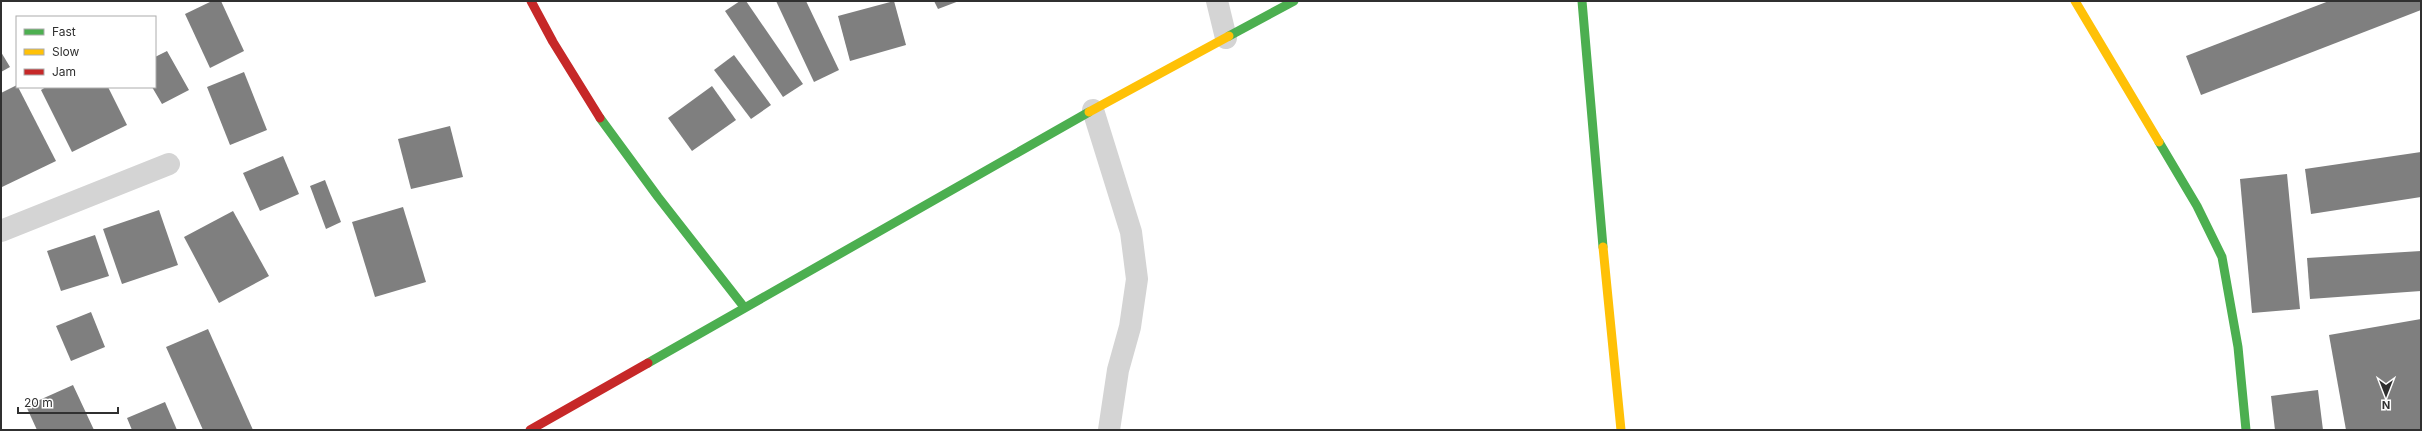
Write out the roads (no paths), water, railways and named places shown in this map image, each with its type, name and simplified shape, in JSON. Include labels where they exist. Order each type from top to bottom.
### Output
[{"type":"street","points":[[531,1],[545,29],[603,122],[744,307]]},
{"type":"street","points":[[1217,1],[1226,38]]},
{"type":"street","points":[[530,430],[1093,110],[1294,1]]},
{"type":"street","points":[[1582,1],[1595,168],[1621,430]]},
{"type":"street","points":[[2075,1],[2197,206],[2222,258],[2238,347],[2246,430]]},
{"type":"street","points":[[1093,110],[1131,232],[1137,279],[1130,327],[1118,370],[1109,430]]},
{"type":"street","points":[[1,232],[169,164]]}]
